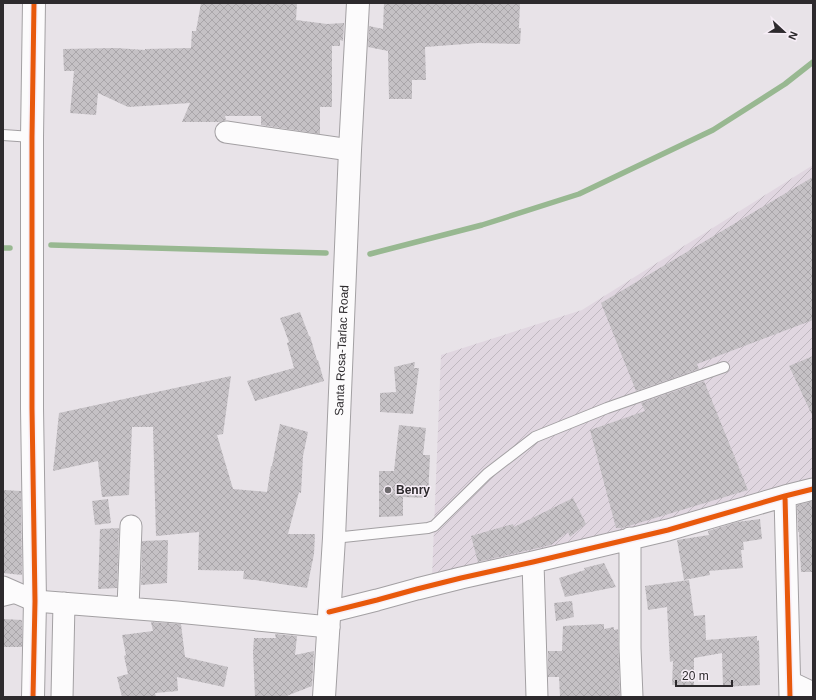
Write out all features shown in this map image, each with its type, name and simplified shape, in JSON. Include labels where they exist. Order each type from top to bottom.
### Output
[{"type":"main road","points":[[33,697],[29,598],[32,408],[32,137],[34,3]]},
{"type":"main road","name":"Santa Rosa-Tarlac Road","points":[[324,697],[334,538],[350,150],[358,3]]},
{"type":"street","points":[[226,132],[350,150]]},
{"type":"street","points":[[3,587],[29,598],[64,603],[329,620],[377,600],[417,588],[668,530],[813,489]]},
{"type":"street","points":[[786,496],[790,690],[813,693]]},
{"type":"street","points":[[128,608],[131,526]]},
{"type":"street","points":[[630,538],[630,648],[632,697]]},
{"type":"street","points":[[533,562],[537,697]]},
{"type":"street","points":[[62,697],[64,603]]},
{"type":"lane","points":[[3,135],[32,137]]},
{"type":"lane","points":[[334,538],[428,528],[434,526],[487,474],[535,437],[607,408],[724,367]]},
{"type":"lane","points":[[3,601],[29,598]]},
{"type":"shaded area","points":[[813,165],[813,487],[432,577],[441,355],[582,310]]},
{"type":"building","points":[[201,3],[297,3],[296,20],[327,24],[344,23],[343,41],[340,40],[340,46],[332,46],[332,107],[320,107],[320,134],[261,125],[261,116],[225,116],[226,120],[220,122],[182,122],[190,103],[128,107],[98,93],[96,115],[70,113],[74,71],[64,71],[63,49],[116,48],[145,50],[191,48],[192,31],[196,31]]},
{"type":"building","points":[[384,3],[520,3],[520,44],[478,43],[425,47],[426,80],[412,80],[412,99],[389,99],[388,51],[368,47],[369,26],[383,29]]},
{"type":"building","points":[[813,177],[813,320],[697,364],[699,369],[636,391],[601,303]]},
{"type":"building","points":[[300,312],[310,336],[324,381],[255,401],[247,381],[294,368],[287,343],[289,342],[280,318]]},
{"type":"building","points":[[813,356],[813,417],[789,366]]},
{"type":"building","points":[[415,362],[414,368],[419,368],[413,414],[380,412],[380,393],[396,392],[394,367]]},
{"type":"building","points":[[231,376],[223,434],[217,435],[233,489],[267,492],[280,424],[308,432],[303,456],[301,493],[299,492],[288,534],[315,534],[314,554],[307,588],[243,579],[244,571],[198,570],[199,532],[156,536],[153,427],[132,427],[129,495],[102,497],[98,461],[53,471],[59,413]]},
{"type":"building","points":[[704,381],[748,490],[622,528],[616,528],[590,430],[645,411],[641,403]]},
{"type":"building","points":[[399,425],[426,428],[423,455],[430,455],[428,498],[403,497],[403,516],[379,517],[379,471],[394,471]]},
{"type":"building","points":[[3,490],[21,491],[22,575],[3,573]]},
{"type":"building","points":[[573,498],[586,524],[570,537],[568,532],[551,545],[478,562],[471,536],[513,524],[514,527]]},
{"type":"building","points":[[108,499],[111,523],[95,525],[92,501]]},
{"type":"building","points":[[813,501],[813,572],[801,572],[797,505]]},
{"type":"building","points":[[760,519],[762,539],[743,542],[744,550],[741,550],[743,568],[709,571],[710,575],[684,580],[677,540],[709,535],[708,531],[737,522]]},
{"type":"building","points":[[119,528],[117,588],[98,589],[100,529]]},
{"type":"building","points":[[168,540],[167,583],[141,585],[142,541]]},
{"type":"building","points":[[604,563],[616,587],[565,597],[559,578],[585,570],[584,568]]},
{"type":"building","points":[[689,580],[694,616],[705,615],[706,640],[757,636],[757,641],[759,640],[760,685],[723,687],[722,653],[694,658],[694,686],[672,685],[673,661],[670,662],[667,607],[648,610],[645,586]]},
{"type":"building","points":[[572,601],[574,617],[556,621],[554,603]]},
{"type":"building","points":[[3,619],[22,620],[22,647],[3,647]]},
{"type":"building","points":[[151,622],[181,624],[185,657],[228,667],[224,687],[177,677],[178,691],[155,693],[156,697],[122,697],[117,677],[128,674],[124,656],[126,655],[122,635],[153,631]]},
{"type":"building","points":[[604,624],[604,629],[614,627],[614,630],[618,629],[620,697],[560,697],[559,677],[548,677],[548,651],[562,651],[563,626]]},
{"type":"building","points":[[275,634],[297,636],[295,655],[314,651],[312,686],[284,697],[255,697],[253,652],[254,638],[276,638]]},
{"type":"waterway","points":[[370,254],[482,225],[579,194],[713,130],[785,84],[813,62]]},
{"type":"waterway","points":[[51,245],[326,253]]},
{"type":"waterway","points":[[3,248],[10,248]]},
{"type":"cycle path","points":[[33,697],[35,601],[32,408],[32,137],[34,3]]},
{"type":"cycle path","points":[[329,612],[461,578],[668,530],[813,489]]},
{"type":"cycle path","points":[[785,496],[790,697]]},
{"type":"place","name":"Benry","points":[[388,490]]}]
